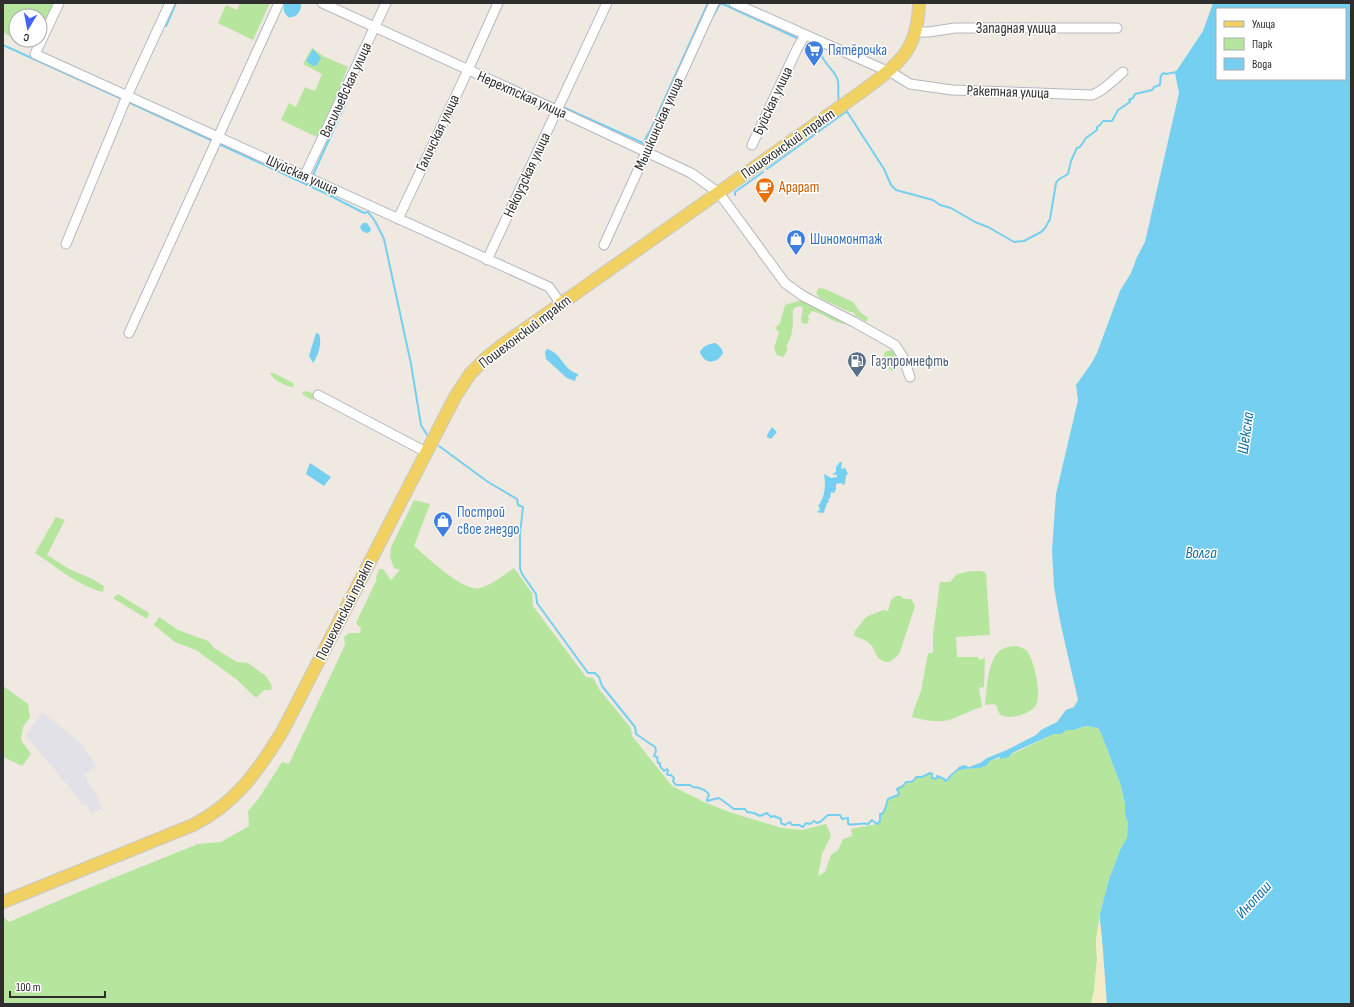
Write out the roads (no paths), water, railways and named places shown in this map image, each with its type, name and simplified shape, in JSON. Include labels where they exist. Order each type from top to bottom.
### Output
[{"type":"main road","name":"Пошехонский тракт","points":[[3,902],[193,825],[225,805],[258,769],[282,732],[455,397],[473,370],[501,346],[888,72],[907,51],[916,32],[919,3]]},
{"type":"street","name":"Шуйская улица","points":[[59,3],[35,54],[125,99],[216,141],[304,177],[549,287],[561,304]]},
{"type":"street","points":[[66,244],[125,99],[170,3]]},
{"type":"street","points":[[129,333],[279,3]]},
{"type":"street","name":"Нерехтская улица","points":[[322,3],[691,173],[718,193],[785,283],[803,296],[895,345],[903,357],[910,376]]},
{"type":"street","name":"Васильевская улица","points":[[304,177],[386,3]]},
{"type":"street","name":"Галичская улица","points":[[398,219],[498,3]]},
{"type":"street","name":"Некоузская улица","points":[[488,260],[607,3]]},
{"type":"street","name":"Мышкинская улица","points":[[604,245],[714,3]]},
{"type":"street","name":"Ракетная улица","points":[[734,3],[888,72],[910,84],[943,90],[1092,95],[1100,92],[1123,72]]},
{"type":"street","name":"Западная улица","points":[[916,32],[955,28],[1117,28]]},
{"type":"street","name":"Буйская улица","points":[[752,145],[797,49],[806,35]]},
{"type":"street","points":[[318,395],[426,452]]},
{"type":"water","points":[[284,3],[301,3],[298,14],[294,17],[288,17],[284,12]]},
{"type":"water","name":"Волга","points":[[1213,3],[1351,3],[1351,1004],[1107,1004],[1100,914],[1109,879],[1121,848],[1127,838],[1128,824],[1121,786],[1098,728],[1086,726],[1073,730],[1067,730],[1061,734],[1054,734],[1014,752],[1009,757],[1001,759],[999,757],[990,761],[986,766],[957,771],[947,781],[948,777],[959,767],[964,765],[969,767],[980,763],[987,758],[1007,750],[1036,735],[1041,730],[1057,722],[1066,710],[1074,707],[1078,700],[1054,587],[1052,551],[1056,494],[1078,400],[1076,385],[1097,353],[1120,291],[1131,273],[1145,242],[1179,93],[1175,73],[1203,31]]},
{"type":"water","points":[[313,49],[321,58],[317,65],[313,66],[306,61]]},
{"type":"water","points":[[363,223],[367,223],[371,229],[370,232],[367,233],[362,231],[360,227]]},
{"type":"water","points":[[316,333],[319,334],[320,337],[320,345],[313,363],[309,356]]},
{"type":"water","points":[[715,343],[720,347],[723,353],[715,361],[708,361],[700,352],[706,346]]},
{"type":"water","points":[[547,349],[556,354],[569,369],[578,374],[575,381],[567,378],[546,359],[545,352]]},
{"type":"water","points":[[772,427],[777,432],[771,439],[767,437],[767,435]]},
{"type":"water","points":[[840,462],[842,462],[841,469],[845,468],[848,474],[846,475],[845,483],[844,485],[841,483],[836,484],[836,489],[834,493],[831,492],[828,500],[829,502],[827,503],[823,513],[816,512],[819,511],[820,508],[818,506],[824,495],[824,474],[831,478],[837,477],[837,475],[832,474],[836,472],[836,467]]},
{"type":"water","points":[[310,463],[331,477],[324,486],[306,474]]},
{"type":"waterway","points":[[166,26],[176,3]]},
{"type":"waterway","points":[[565,108],[643,143],[651,129],[708,3]]},
{"type":"waterway","points":[[712,18],[720,4],[723,4],[799,39]]},
{"type":"waterway","points":[[804,43],[815,52],[821,54],[836,75],[838,81],[839,101]]},
{"type":"waterway","points":[[3,45],[122,99]]},
{"type":"waterway","points":[[846,110],[884,169],[891,185],[896,190],[933,200],[940,205],[951,208],[975,222],[988,227],[1014,242],[1024,241],[1041,232],[1045,228],[1050,219],[1056,183],[1068,174],[1071,161],[1077,148],[1080,147],[1086,138],[1097,130],[1097,127],[1103,121],[1112,121],[1118,110],[1130,102],[1129,100],[1133,98],[1135,94],[1152,90],[1154,87],[1160,85],[1162,74],[1177,72]]},
{"type":"waterway","points":[[128,102],[213,141]]},
{"type":"waterway","points":[[314,177],[313,175],[346,102]]},
{"type":"waterway","points":[[767,169],[847,111]]},
{"type":"waterway","points":[[219,144],[327,194],[364,213],[368,212],[375,221],[384,239],[411,364],[421,425],[429,438]]},
{"type":"waterway","points":[[735,195],[735,192],[763,172]]},
{"type":"waterway","points":[[439,446],[488,482],[517,499],[518,505],[523,507],[520,534],[520,568],[522,574],[536,594],[537,603],[588,673],[595,673],[599,677],[602,686],[635,727],[636,734],[655,747],[656,751],[654,756],[657,757],[658,763],[660,763],[660,766],[664,771],[667,769],[667,774],[674,778],[673,781],[676,785],[690,785],[704,790],[709,795],[707,801],[719,798],[734,809],[745,809],[747,812],[760,816],[767,813],[771,817],[774,816],[781,819],[781,823],[785,825],[790,822],[792,825],[799,825],[803,827],[806,823],[810,824],[814,821],[817,823],[820,822],[828,815],[840,815],[842,819],[848,818],[848,824],[868,824],[872,820],[877,824],[880,821],[880,814],[884,811],[888,799],[898,795],[899,793],[897,789],[903,786],[906,782],[930,773],[932,774],[932,778],[936,779],[937,776],[945,781],[948,779]]},
{"type":"place","name":"Пятёрочка","points":[[814,67]]},
{"type":"place","name":"Арарат","points":[[765,204]]},
{"type":"place","name":"Шиномонтаж","points":[[796,256]]},
{"type":"place","name":"Газпромнефть","points":[[857,378]]},
{"type":"place","name":"Построй свое гнездо","points":[[443,538]]},
{"type":"water label","name":"Шексна","points":[[1246,433]]},
{"type":"water label","name":"Инопаш","points":[[1254,900]]}]
